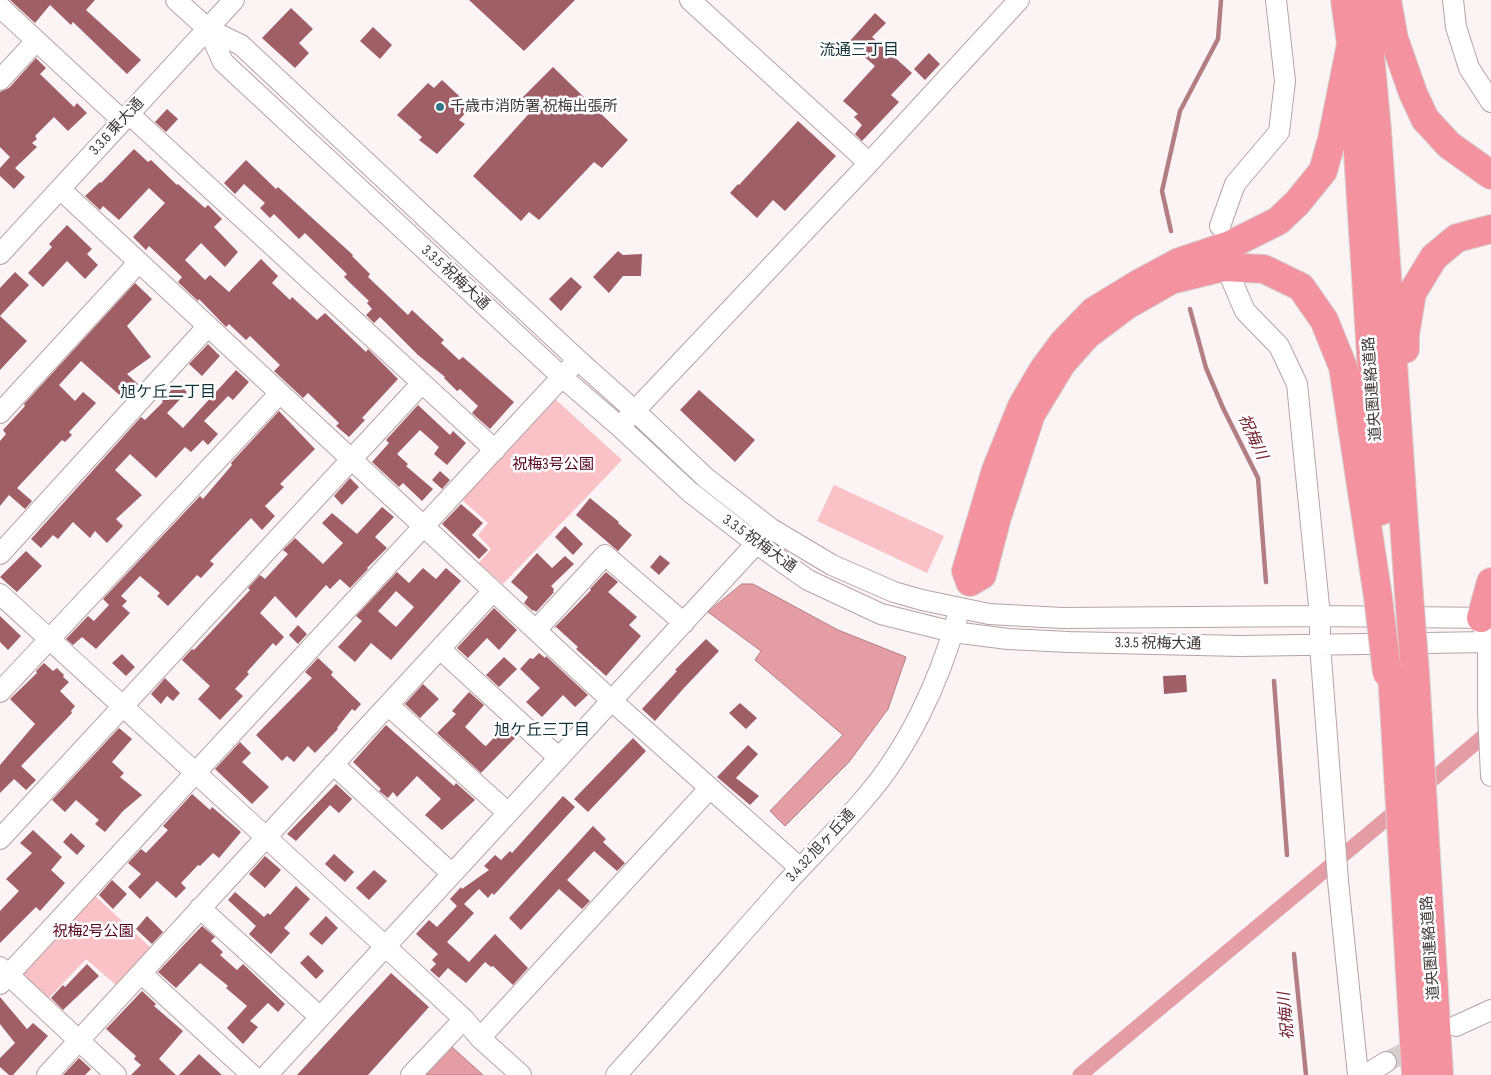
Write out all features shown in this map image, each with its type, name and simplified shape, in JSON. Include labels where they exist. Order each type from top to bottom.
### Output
[{"type":"highway","name":"道央圏連絡道路","points":[[1344,0],[1351,44],[1398,673],[1420,762],[1412,829],[1416,1075]]},
{"type":"highway","name":"道央圏連絡道路","points":[[1365,0],[1377,130],[1395,399],[1391,596]]},
{"type":"highway","points":[[1387,0],[1394,39],[1413,93],[1425,119],[1449,145],[1491,175]]},
{"type":"highway","points":[[1351,44],[1324,171],[1297,203],[1278,221],[1230,245],[1178,262],[1094,311],[1063,343],[1043,370],[1022,406],[996,470],[966,571],[970,582],[982,576],[997,517],[1031,414],[1062,363],[1087,335],[1127,305],[1171,280],[1224,267],[1264,269],[1301,287],[1324,320],[1343,367],[1391,596]]},
{"type":"highway","points":[[1395,399],[1406,371],[1405,335],[1412,293],[1434,257],[1457,238],[1491,229]]},
{"type":"highway","points":[[1488,628],[1491,582]]},
{"type":"highway","name":"道央圏連絡道路","points":[[1398,673],[1393,702],[1398,778],[1412,829],[1439,1075]]},
{"type":"street","name":"3.3.5 祝梅大通","points":[[176,0],[208,29],[241,44],[706,478],[770,528],[832,565],[894,592],[989,614],[1062,618],[1320,616],[1488,628]]},
{"type":"street","name":"3.3.6 東大通","points":[[0,254],[234,0]]},
{"type":"street","points":[[690,0],[869,163]]},
{"type":"street","points":[[620,427],[869,163],[1019,0]]},
{"type":"street","points":[[1220,226],[1235,184],[1279,132],[1285,81],[1276,0]]},
{"type":"street","points":[[1452,0],[1456,27],[1469,68],[1491,102]]},
{"type":"street","points":[[0,7],[495,450]]},
{"type":"street","name":"3.3.5 祝梅大通","points":[[208,29],[223,62],[562,377],[620,427],[690,492],[757,544],[808,580],[881,614],[953,632],[1008,639],[1240,646],[1320,645],[1488,628]]},
{"type":"street","points":[[0,80],[36,41]]},
{"type":"street","points":[[60,189],[612,701],[800,868]]},
{"type":"street","points":[[0,413],[139,262]]},
{"type":"street","points":[[1232,281],[1245,311],[1279,346],[1297,384],[1320,616],[1320,645],[1338,881],[1358,1075]]},
{"type":"street","points":[[0,554],[208,326]]},
{"type":"street","points":[[116,1075],[79,1040],[3,975],[196,773],[578,360]]},
{"type":"street","points":[[0,839],[422,383]]},
{"type":"street","points":[[0,692],[280,392]]},
{"type":"street","points":[[266,1075],[684,624],[770,528]]},
{"type":"street","points":[[536,630],[604,555],[684,624]]},
{"type":"street","name":"3.4.32 旭ヶ丘通","points":[[616,1075],[800,868],[865,798],[908,739],[948,650],[960,608],[970,582]]},
{"type":"street","points":[[47,1075],[493,590]]},
{"type":"street","points":[[0,594],[385,946],[521,1075]]},
{"type":"street","points":[[1488,628],[1488,712],[1491,776]]},
{"type":"street","points":[[440,648],[559,758]]},
{"type":"street","points":[[388,704],[508,813]]},
{"type":"street","points":[[333,764],[452,874]]},
{"type":"street","points":[[480,1038],[709,789]]},
{"type":"street","points":[[200,908],[320,1017]]},
{"type":"street","points":[[140,973],[252,1075]]},
{"type":"street","points":[[1456,1026],[1491,1010]]},
{"type":"street","points":[[411,1075],[464,1019]]},
{"type":"street","points":[[1364,1075],[1386,1062]]},
{"type":"green space","name":"祝梅3号公園","points":[[554,398],[622,460],[503,584],[479,563],[491,549],[478,535],[488,523],[459,497]]},
{"type":"green space","points":[[834,485],[944,536],[927,573],[817,521]]},
{"type":"green space","name":"祝梅2号公園","points":[[91,892],[151,948],[116,985],[86,959],[48,999],[19,973]]},
{"type":"shaded area","points":[[742,584],[753,584],[838,630],[906,657],[888,709],[849,762],[785,826],[770,811],[843,735],[755,660],[761,651],[708,612]]},
{"type":"shaded area","points":[[452,1047],[483,1075],[425,1075]]},
{"type":"building","points":[[10,0],[95,0],[86,10],[141,60],[127,74],[73,22],[71,25],[50,5],[35,23]]},
{"type":"building","points":[[469,0],[575,0],[524,51]]},
{"type":"building","points":[[291,8],[313,29],[299,43],[309,53],[295,68],[262,38]]},
{"type":"building","points":[[875,13],[886,23],[872,37],[912,73],[891,95],[899,102],[862,141],[855,134],[862,125],[854,117],[858,114],[843,101],[875,66],[848,43]]},
{"type":"building","points":[[373,27],[392,45],[380,59],[360,41]]},
{"type":"building","points":[[929,53],[940,64],[925,80],[914,69]]},
{"type":"building","points":[[36,58],[46,68],[40,74],[74,107],[77,103],[87,113],[68,131],[54,117],[35,136],[37,139],[32,143],[37,147],[15,168],[25,177],[14,189],[0,176],[0,168],[10,157],[0,147],[0,92],[9,88]]},
{"type":"building","points":[[553,67],[628,140],[602,168],[594,162],[539,220],[529,212],[521,221],[473,176],[534,108],[523,97]]},
{"type":"building","points":[[442,80],[471,107],[459,120],[465,124],[437,154],[419,140],[422,137],[397,115],[428,83],[434,88]]},
{"type":"building","points":[[167,109],[178,119],[166,132],[155,122]]},
{"type":"building","points":[[798,121],[836,156],[785,211],[773,200],[757,218],[730,193]]},
{"type":"building","points":[[134,149],[148,162],[151,160],[205,208],[208,205],[222,219],[214,227],[238,252],[225,267],[201,243],[185,260],[205,280],[210,275],[229,292],[261,259],[278,276],[272,283],[290,300],[292,297],[317,320],[325,313],[366,352],[368,349],[398,379],[362,418],[365,420],[349,437],[336,426],[339,423],[308,393],[303,398],[274,371],[280,365],[250,336],[246,340],[229,324],[226,327],[199,299],[198,301],[178,282],[182,277],[149,246],[146,250],[133,237],[165,203],[149,188],[119,220],[103,206],[100,210],[85,196],[101,183]]},
{"type":"building","points":[[246,160],[276,189],[278,187],[353,255],[370,274],[368,277],[408,315],[412,310],[444,340],[441,343],[459,360],[463,357],[514,402],[490,429],[472,413],[478,406],[460,389],[457,391],[445,377],[418,355],[380,317],[374,323],[366,315],[372,309],[367,303],[369,301],[344,277],[347,274],[305,233],[299,239],[274,214],[270,218],[260,208],[265,203],[244,184],[235,194],[224,183]]},
{"type":"building","points":[[67,225],[92,249],[87,254],[98,265],[85,279],[67,261],[43,287],[28,273],[52,247],[49,244]]},
{"type":"building","points":[[618,251],[623,255],[642,254],[641,276],[623,276],[609,293],[593,277]]},
{"type":"building","points":[[15,272],[29,285],[0,316],[0,288]]},
{"type":"building","points":[[571,277],[582,287],[561,311],[549,299]]},
{"type":"building","points":[[135,283],[152,299],[127,326],[151,357],[127,374],[138,384],[124,399],[81,361],[59,385],[75,401],[83,392],[96,403],[69,432],[72,435],[65,442],[62,440],[17,488],[32,501],[25,509],[9,495],[0,506],[0,441],[6,434],[3,430],[25,406],[24,404]]},
{"type":"building","points":[[0,316],[27,341],[0,370]]},
{"type":"building","points":[[208,344],[220,356],[202,376],[189,364]]},
{"type":"building","points":[[236,370],[249,382],[233,400],[228,396],[204,421],[218,434],[208,445],[203,440],[191,452],[185,447],[156,478],[130,454],[115,470],[142,495],[116,519],[123,526],[107,543],[95,531],[90,538],[73,522],[58,539],[53,535],[41,548],[31,539],[141,417],[145,420],[163,402],[173,388],[175,390],[180,385],[187,392],[167,413],[183,428]]},
{"type":"building","points":[[699,390],[755,440],[735,462],[680,410]]},
{"type":"building","points":[[418,405],[450,435],[453,431],[466,443],[447,465],[434,454],[439,447],[420,430],[397,454],[408,464],[406,466],[433,489],[422,501],[403,483],[399,487],[372,462],[389,443],[386,440]]},
{"type":"building","points":[[279,411],[315,449],[280,484],[284,487],[265,506],[275,516],[262,530],[251,518],[210,561],[214,564],[201,578],[197,575],[168,606],[157,596],[160,593],[140,576],[121,596],[127,601],[122,606],[130,613],[96,649],[82,637],[73,645],[66,639],[88,616],[94,621],[109,605],[103,599],[200,496],[203,499],[232,465],[231,463]]},
{"type":"building","points":[[440,471],[450,480],[442,489],[432,480]]},
{"type":"building","points":[[350,478],[359,487],[342,505],[334,496]]},
{"type":"building","points":[[590,498],[632,535],[618,551],[576,515]]},
{"type":"building","points":[[461,504],[483,523],[472,535],[488,550],[479,559],[442,524]]},
{"type":"building","points":[[382,507],[394,517],[375,537],[387,548],[350,588],[340,579],[330,589],[326,585],[296,618],[275,596],[260,613],[284,637],[276,646],[273,643],[247,672],[249,674],[235,689],[243,696],[220,720],[198,699],[210,686],[182,660],[192,649],[194,650],[250,590],[248,588],[260,575],[265,579],[288,554],[283,550],[295,538],[323,564],[343,543],[322,523],[332,513],[357,534]]},
{"type":"building","points":[[565,526],[583,544],[573,555],[555,537]]},
{"type":"building","points":[[26,551],[42,566],[17,592],[0,577]]},
{"type":"building","points":[[537,553],[552,568],[565,556],[574,564],[551,586],[554,592],[536,612],[524,603],[528,597],[511,582]]},
{"type":"building","points":[[660,555],[670,563],[659,575],[650,567]]},
{"type":"building","points":[[423,568],[436,579],[446,568],[461,581],[391,660],[371,643],[355,662],[338,647],[362,621],[356,616],[397,572],[409,583]],"holes":[[[396,591],[414,607],[396,627],[378,611]]]},
{"type":"building","points":[[606,572],[618,582],[608,592],[637,617],[629,625],[641,636],[606,676],[576,649],[578,647],[556,627],[554,628]]},
{"type":"building","points":[[494,608],[517,630],[499,650],[487,638],[468,658],[457,648]]},
{"type":"building","points":[[0,616],[21,636],[8,650],[0,642]]},
{"type":"building","points":[[298,625],[307,634],[298,644],[289,635]]},
{"type":"building","points":[[706,639],[719,651],[655,721],[642,709],[677,671],[675,670]]},
{"type":"building","points":[[539,653],[545,658],[546,656],[588,695],[575,707],[563,695],[542,717],[526,702],[540,688],[520,669],[530,658],[533,659]]},
{"type":"building","points":[[122,654],[135,667],[126,676],[112,663]]},
{"type":"building","points":[[504,657],[517,669],[499,687],[486,675]]},
{"type":"building","points":[[318,658],[333,672],[331,675],[361,704],[355,711],[352,709],[338,729],[315,753],[308,746],[294,762],[287,756],[282,761],[256,735],[312,678],[305,672]]},
{"type":"building","points":[[44,663],[53,671],[57,668],[64,675],[63,677],[69,682],[60,691],[75,706],[71,711],[72,713],[21,766],[36,780],[26,790],[14,779],[0,793],[0,765],[35,724],[10,699],[37,673],[36,671]]},
{"type":"building","points":[[1186,675],[1187,692],[1164,694],[1163,676]]},
{"type":"building","points":[[165,678],[180,693],[173,701],[167,696],[161,704],[151,694]]},
{"type":"building","points":[[423,684],[439,699],[420,718],[405,704]]},
{"type":"building","points":[[469,692],[484,705],[465,727],[484,745],[486,746],[506,725],[517,736],[481,773],[437,733],[456,714],[452,711]]},
{"type":"building","points":[[740,703],[757,718],[746,729],[729,713]]},
{"type":"building","points":[[386,725],[454,786],[456,783],[475,800],[442,830],[425,815],[441,799],[417,776],[397,797],[393,792],[388,798],[379,791],[381,789],[353,762]]},
{"type":"building","points":[[119,728],[132,739],[112,762],[124,773],[120,777],[142,795],[123,811],[105,832],[95,824],[99,820],[76,800],[65,812],[52,800]]},
{"type":"building","points":[[633,738],[646,751],[588,812],[574,799]]},
{"type":"building","points":[[240,742],[251,753],[242,762],[269,787],[252,804],[215,769]]},
{"type":"building","points":[[748,745],[758,754],[736,778],[759,796],[750,805],[717,777]]},
{"type":"building","points":[[336,784],[352,799],[339,813],[330,805],[296,841],[287,834]]},
{"type":"building","points":[[192,794],[210,810],[212,807],[241,832],[219,858],[213,853],[200,866],[198,865],[181,883],[186,888],[176,898],[157,881],[140,899],[128,887],[141,874],[128,863],[141,849],[146,853],[168,830],[163,826]]},
{"type":"building","points":[[563,796],[575,807],[494,895],[492,893],[488,898],[479,889],[464,904],[474,913],[447,942],[469,962],[495,934],[528,968],[513,985],[493,966],[491,967],[485,962],[466,983],[448,968],[439,978],[430,970],[436,964],[432,960],[438,954],[416,934],[429,920],[437,927],[457,906],[450,899],[461,887],[462,889],[489,870],[484,866],[495,855],[501,860],[510,851],[512,853]]},
{"type":"building","points":[[593,826],[606,839],[603,842],[625,863],[617,871],[594,851],[567,880],[590,901],[582,909],[559,889],[521,930],[509,918]]},
{"type":"building","points":[[33,830],[62,857],[51,870],[65,883],[40,911],[36,907],[0,943],[0,911],[19,891],[6,879],[32,853],[20,843]]},
{"type":"building","points":[[71,833],[85,846],[77,855],[63,842]]},
{"type":"building","points":[[334,854],[354,872],[345,882],[325,864]]},
{"type":"building","points":[[265,856],[281,870],[265,888],[249,874]]},
{"type":"building","points":[[374,870],[387,881],[369,900],[356,888]]},
{"type":"building","points":[[112,880],[127,894],[113,909],[99,895]]},
{"type":"building","points":[[296,886],[310,899],[284,928],[290,933],[271,954],[249,934],[256,926],[228,900],[235,892],[264,917],[268,913],[270,915]]},
{"type":"building","points":[[147,916],[163,932],[152,944],[136,929]]},
{"type":"building","points":[[326,916],[338,928],[322,945],[309,934]]},
{"type":"building","points":[[202,926],[215,937],[211,941],[223,952],[220,955],[237,970],[243,964],[285,1004],[278,1012],[268,1003],[250,1021],[258,1027],[243,1044],[227,1028],[247,1006],[226,988],[228,986],[200,963],[176,988],[158,972]]},
{"type":"building","points":[[308,955],[324,971],[316,979],[300,963]]},
{"type":"building","points":[[87,964],[99,976],[63,1010],[51,998],[63,985],[65,987]]},
{"type":"building","points":[[391,973],[429,1007],[368,1075],[297,1075]]},
{"type":"building","points":[[142,991],[156,1004],[154,1006],[183,1031],[159,1059],[176,1075],[131,1075],[141,1065],[134,1059],[136,1056],[106,1029]]},
{"type":"building","points":[[0,997],[27,1029],[33,1023],[48,1036],[13,1075],[9,1075],[0,1067],[0,1058],[15,1043],[0,1024]]},
{"type":"building","points":[[199,1054],[222,1075],[179,1075]]},
{"type":"building","points":[[79,1058],[91,1069],[85,1075],[63,1075]]},
{"type":"waterway","name":"祝梅川","points":[[1171,231],[1162,191],[1180,111],[1218,39],[1221,0]]},
{"type":"waterway","name":"祝梅川","points":[[1190,309],[1206,368],[1223,408],[1258,478],[1266,582]]},
{"type":"waterway","name":"祝梅川","points":[[1274,681],[1287,855]]},
{"type":"waterway","points":[[1420,790],[1491,730]]},
{"type":"waterway","points":[[1080,1075],[1403,805]]},
{"type":"waterway","name":"祝梅川","points":[[1294,954],[1306,1075]]},
{"type":"tunnel","points":[[1386,1062],[1425,1042]]},
{"type":"place","name":"千歳市消防署 祝梅出張所","points":[[440,107]]},
{"type":"district","name":"流通三丁目","points":[[859,51]]},
{"type":"district","name":"旭ケ丘二丁目","points":[[168,393]]},
{"type":"district","name":"旭ケ丘三丁目","points":[[542,731]]}]
